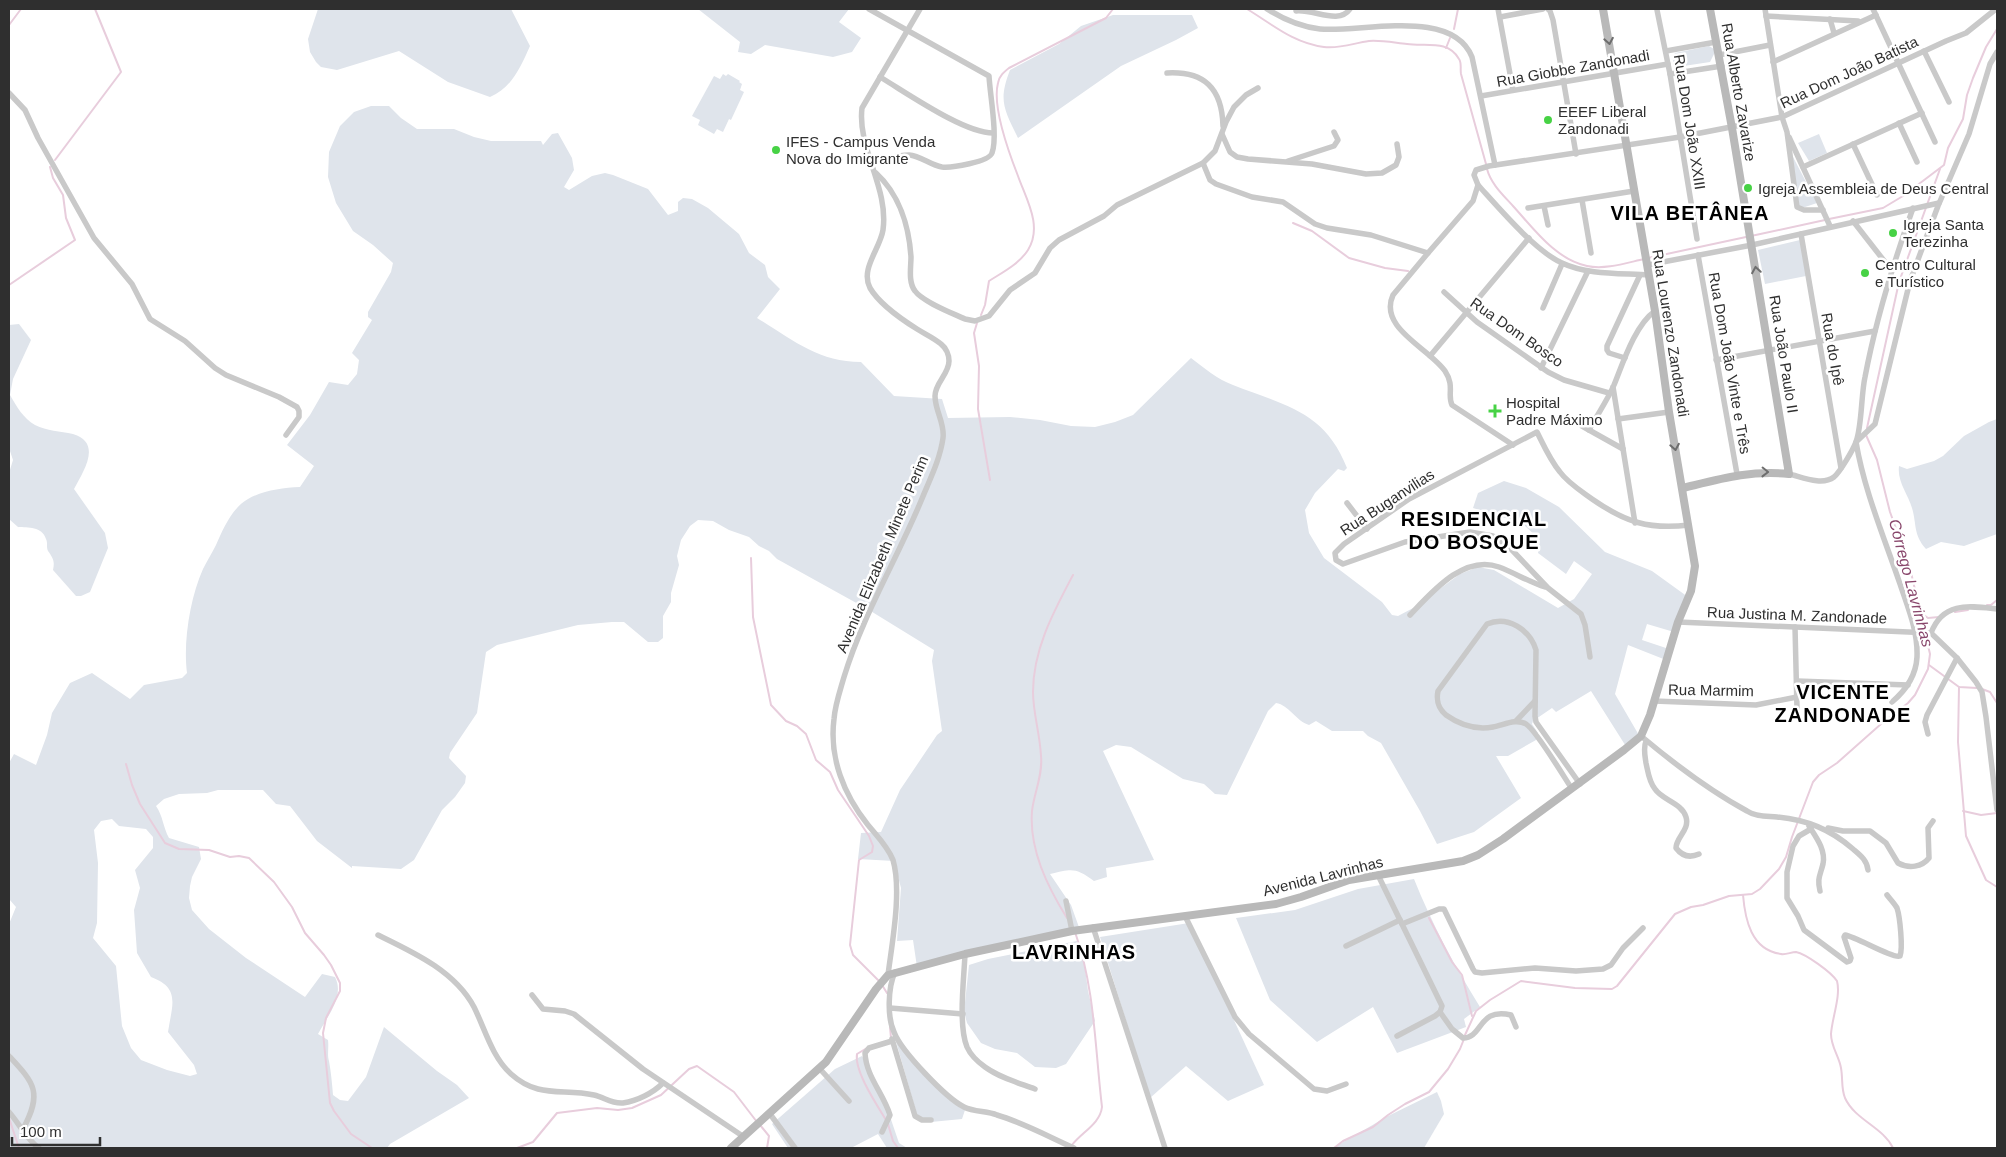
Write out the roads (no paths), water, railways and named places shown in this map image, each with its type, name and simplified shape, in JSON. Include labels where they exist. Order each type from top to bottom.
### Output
[{"type":"street","points":[[869,9],[989,76],[993,133],[992,154],[989,158],[982,161],[941,166],[908,155],[872,162]]},
{"type":"street","name":"Avenida Elizabeth Minete Perim","points":[[894,1033],[890,1008],[890,987],[896,891],[894,866],[885,846],[861,816],[845,789],[835,752],[834,720],[846,670],[866,617],[915,515],[939,455],[943,436],[935,395],[949,363],[949,357],[943,346],[892,311],[880,300],[869,286],[866,274],[882,238],[884,226],[882,200],[861,118],[862,108],[920,9]]},
{"type":"street","points":[[1267,9],[1293,23],[1327,29],[1404,26],[1427,28],[1448,32],[1463,41],[1468,49],[1481,96],[1492,166]]},
{"type":"street","points":[[1293,23],[1296,10],[1307,10],[1339,17],[1345,15],[1350,9]]},
{"type":"street","points":[[1498,9],[1513,90]]},
{"type":"street","points":[[1500,17],[1542,9]]},
{"type":"street","points":[[1548,9],[1553,20],[1576,154]]},
{"type":"street","name":"Rua Lourenzo Zandonadi","points":[[1603,9],[1646,263],[1645,275],[1655,311],[1669,412],[1694,557],[1694,578],[1678,622],[1644,738]]},
{"type":"street","name":"Rua Alberto Zavarize","points":[[1710,9],[1722,66],[1751,242]]},
{"type":"street","name":"Rua Dom João Batista","points":[[1478,185],[1474,172],[1478,168],[1680,137],[1782,117],[1966,33],[1996,9]]},
{"type":"street","name":"Rua Dom João XXIII","points":[[1658,10],[1697,239]]},
{"type":"street","points":[[1829,224],[1782,117],[1765,12],[1861,21]]},
{"type":"street","points":[[1773,62],[1861,21],[1875,12],[1935,142]]},
{"type":"street","points":[[1830,19],[1834,33]]},
{"type":"street","points":[[1666,51],[1716,42]]},
{"type":"street","points":[[1719,55],[1770,45]]},
{"type":"street","points":[[1924,51],[1949,102]]},
{"type":"street","points":[[1683,488],[1737,474],[1763,472],[1789,474],[1822,481],[1835,476],[1856,442],[1875,424],[1910,281],[1936,203],[1969,134],[1990,64],[1997,52]]},
{"type":"street","name":"Rua Giobbe Zandonadi","points":[[1481,96],[1668,64]]},
{"type":"street","points":[[1670,74],[1722,66]]},
{"type":"street","points":[[1166,73],[1191,74],[1202,80],[1213,90],[1222,109],[1222,132],[1227,148],[1233,155],[1281,163],[1312,164],[1366,174],[1382,173],[1396,165],[1399,157],[1398,144]]},
{"type":"street","points":[[880,77],[967,127],[985,133],[993,133]]},
{"type":"street","points":[[874,171],[884,180],[906,224],[911,280],[914,290],[926,300],[965,319],[975,321],[989,316],[1010,290],[1030,277],[1050,248],[1059,240],[1104,216],[1117,205],[1203,163],[1215,151],[1229,116],[1240,101],[1258,88]]},
{"type":"street","points":[[9,93],[25,110],[38,138],[94,238],[136,291],[150,319],[185,341],[215,368],[226,375],[279,397],[297,408],[299,412],[298,417],[286,435]]},
{"type":"street","points":[[1803,167],[1922,113]]},
{"type":"street","points":[[1898,123],[1917,162]]},
{"type":"street","points":[[1281,163],[1334,146],[1338,140],[1334,132]]},
{"type":"street","points":[[1787,132],[1797,207],[1824,213]]},
{"type":"street","points":[[1853,144],[1877,195]]},
{"type":"street","points":[[1203,163],[1210,180],[1216,184],[1252,197],[1283,202],[1311,221],[1327,228],[1371,235],[1428,252]]},
{"type":"street","points":[[1478,185],[1469,207],[1428,252],[1393,295],[1390,316],[1404,333],[1445,370],[1452,388],[1450,401],[1452,405],[1513,445]]},
{"type":"street","points":[[1478,185],[1529,238],[1562,264],[1588,270],[1645,275],[1607,350],[1609,353],[1625,358]]},
{"type":"street","points":[[1528,208],[1634,191]]},
{"type":"street","points":[[1582,200],[1591,253]]},
{"type":"street","points":[[1646,263],[1698,255],[1751,242],[1801,234],[1829,224],[1853,221],[1936,203]]},
{"type":"street","points":[[1544,206],[1548,225]]},
{"type":"street","points":[[1892,702],[1908,685],[1914,672],[1919,632],[1874,505],[1856,442],[1864,378],[1884,291],[1913,208]]},
{"type":"street","points":[[1853,221],[1892,271]]},
{"type":"street","name":"Rua do Ipê","points":[[1801,234],[1841,468]]},
{"type":"street","points":[[1430,356],[1529,238]]},
{"type":"street","name":"Rua João Paulo II","points":[[1751,242],[1789,474]]},
{"type":"street","name":"Rua Dom João Vinte e Três","points":[[1698,255],[1737,474]]},
{"type":"street","points":[[1542,308],[1562,264]]},
{"type":"street","points":[[1541,368],[1588,270]]},
{"type":"street","name":"Rua Dom Bosco","points":[[1444,292],[1466,313],[1541,368],[1564,380],[1611,390]]},
{"type":"street","points":[[1589,430],[1643,324],[1655,311]]},
{"type":"street","points":[[1716,360],[1875,331]]},
{"type":"street","points":[[1611,390],[1618,420],[1635,523],[1661,527],[1689,525]]},
{"type":"street","points":[[1618,420],[1669,412]]},
{"type":"street","points":[[1582,426],[1623,449]]},
{"type":"street","name":"Rua Buganvilias","points":[[1590,657],[1585,625],[1581,614],[1548,588],[1502,541],[1485,534],[1470,532],[1391,546],[1343,564],[1336,560],[1337,550],[1409,499],[1537,432],[1552,461],[1572,485],[1600,504],[1635,523]]},
{"type":"street","points":[[1347,503],[1367,529]]},
{"type":"street","points":[[1410,615],[1450,577],[1474,564],[1500,567],[1525,580],[1548,588]]},
{"type":"street","points":[[1997,609],[1966,606],[1952,610],[1938,620],[1930,633],[1958,658],[1976,682],[1984,701],[1997,810]]},
{"type":"street","points":[[1572,789],[1530,727],[1525,723],[1516,721],[1494,727],[1474,728],[1463,725],[1449,717],[1438,704],[1438,691],[1487,624],[1504,620],[1524,630],[1533,641],[1536,650],[1534,716],[1536,722],[1580,784]]},
{"type":"street","name":"Rua Justina M. Zandonade","points":[[1678,622],[1930,633]]},
{"type":"street","points":[[1795,627],[1797,709]]},
{"type":"street","points":[[1928,734],[1927,715],[1958,658]]},
{"type":"street","points":[[1797,681],[1908,685]]},
{"type":"street","name":"Rua Marmim","points":[[1654,701],[1756,704],[1797,697]]},
{"type":"street","points":[[1516,721],[1535,700]]},
{"type":"street","points":[[1644,738],[1747,811],[1756,815],[1807,822],[1824,828],[1870,831],[1886,843],[1898,863],[1913,866],[1922,864],[1929,858],[1928,828],[1933,821]]},
{"type":"street","points":[[1644,738],[1646,761],[1653,788],[1681,809],[1686,817],[1686,827],[1676,844],[1676,848],[1685,856],[1692,857],[1699,854]]},
{"type":"street","name":"Avenida Lavrinhas","points":[[892,974],[966,954],[1072,931],[1276,904],[1349,880],[1463,861],[1490,849],[1644,738]]},
{"type":"street","points":[[1807,822],[1820,844],[1823,856],[1818,876],[1820,891]]},
{"type":"street","points":[[1824,828],[1843,840],[1863,858],[1868,870]]},
{"type":"street","points":[[1811,829],[1799,836],[1792,846],[1786,872],[1789,902],[1808,934],[1847,962],[1851,958],[1844,937],[1845,934],[1883,950],[1893,957],[1900,956],[1898,914],[1893,902],[1887,895]]},
{"type":"street","points":[[1378,875],[1441,1003],[1440,1012],[1461,1037],[1471,1036],[1484,1020],[1493,1014],[1511,1015],[1516,1026]]},
{"type":"street","points":[[1066,901],[1072,931]]},
{"type":"street","points":[[1346,946],[1401,922],[1444,909],[1475,972],[1534,968],[1576,971],[1603,969],[1611,965],[1623,948],[1643,928]]},
{"type":"street","points":[[1185,916],[1235,1017],[1245,1030],[1314,1089],[1327,1091],[1346,1084]]},
{"type":"street","points":[[1093,928],[1165,1148]]},
{"type":"street","points":[[378,935],[425,959],[456,984],[470,1002],[504,1067],[515,1078],[529,1085],[552,1092],[592,1094],[619,1103],[632,1101],[645,1095],[663,1082]]},
{"type":"street","points":[[966,954],[963,1014],[965,1040],[971,1054],[977,1061],[1000,1076],[1036,1089]]},
{"type":"street","points":[[731,1148],[820,1069],[876,989],[892,974]]},
{"type":"street","points":[[532,995],[544,1009],[566,1010],[574,1014],[635,1063],[744,1137]]},
{"type":"street","points":[[890,1008],[963,1014]]},
{"type":"street","points":[[1396,1036],[1429,1020],[1440,1012]]},
{"type":"street","points":[[894,1033],[892,1041],[915,1116],[922,1120],[931,1120]]},
{"type":"street","points":[[894,1033],[926,1074],[959,1104],[966,1108],[1006,1118],[1074,1148]]},
{"type":"street","points":[[882,1132],[890,1115],[869,1072],[865,1053],[869,1048],[892,1041]]},
{"type":"street","points":[[9,1056],[26,1075],[34,1089],[31,1111],[23,1129]]},
{"type":"street","points":[[820,1069],[849,1101]]},
{"type":"street","points":[[9,1112],[30,1141],[39,1148]]},
{"type":"street","points":[[770,1114],[795,1148]]},
{"type":"waterway","points":[[9,25],[21,9]]},
{"type":"waterway","points":[[55,160],[121,72],[95,9]]},
{"type":"waterway","points":[[981,315],[985,305],[989,281],[1024,255],[1032,241],[1034,232],[1034,222],[1029,203],[1002,130],[997,104],[999,78],[1009,68],[1106,18],[1113,9]]},
{"type":"waterway","points":[[1247,9],[1283,32],[1313,45],[1336,47],[1378,41],[1414,45],[1436,45],[1449,49],[1461,64],[1461,74],[1486,164]]},
{"type":"waterway","points":[[1454,29],[1458,9]]},
{"type":"waterway","points":[[1829,219],[1883,208],[1903,196],[1944,165],[1948,148],[1963,119],[1967,95],[1973,78],[1986,47],[1997,29]]},
{"type":"waterway","points":[[1446,48],[1450,38]]},
{"type":"waterway","points":[[9,285],[75,240],[66,218],[63,195],[53,178],[50,167]]},
{"type":"waterway","points":[[1487,169],[1491,180],[1501,193],[1537,233],[1565,257],[1594,267],[1616,266],[1644,259]]},
{"type":"waterway","name":"Córrego Lavrinhas","points":[[1867,428],[1899,282],[1940,169]]},
{"type":"waterway","points":[[1751,236],[1825,220]]},
{"type":"waterway","points":[[1293,223],[1312,231],[1349,258],[1385,268],[1408,271]]},
{"type":"waterway","points":[[1648,258],[1746,237]]},
{"type":"waterway","points":[[977,323],[974,333],[979,366],[978,409],[990,480]]},
{"type":"waterway","name":"Córrego Lavrinhas","points":[[1465,1035],[1476,1011],[1521,981],[1575,988],[1612,989],[1617,986],[1675,914],[1691,907],[1729,896],[1752,894],[1760,889],[1779,869],[1786,857],[1813,782],[1819,775],[1837,763],[1908,703],[1915,695],[1928,669],[1930,654],[1909,564],[1890,512],[1877,460],[1866,435]]},
{"type":"waterway","points":[[751,558],[753,617],[771,705],[786,721],[797,726],[806,734],[816,760],[830,772],[838,790],[869,836],[873,846],[872,852],[859,860],[850,945],[853,955],[879,981]]},
{"type":"waterway","points":[[1067,918],[1046,880],[1033,839],[1032,811],[1040,777],[1041,763],[1033,692],[1037,661],[1046,631],[1073,575]]},
{"type":"waterway","points":[[1987,605],[1991,605],[1997,600]]},
{"type":"waterway","points":[[1955,612],[1968,610]]},
{"type":"waterway","points":[[1921,613],[1928,618],[1939,617]]},
{"type":"waterway","points":[[1929,665],[1959,687],[1977,688]]},
{"type":"waterway","points":[[1959,687],[1958,742],[1966,836],[1986,880],[1997,887]]},
{"type":"waterway","points":[[1982,689],[1990,692],[1997,703]]},
{"type":"waterway","points":[[126,764],[140,804],[165,843],[179,849],[209,850],[230,857],[249,858],[274,882],[292,907],[305,933],[331,965],[340,983],[340,991],[326,1018],[323,1033],[330,1103],[351,1134],[372,1148]]},
{"type":"waterway","points":[[1963,811],[1981,815],[1997,813]]},
{"type":"waterway","points":[[1743,895],[1748,923],[1756,940],[1771,951],[1781,954],[1800,953],[1824,968],[1837,981],[1837,1000],[1831,1034],[1832,1043],[1841,1068],[1845,1098],[1855,1112],[1883,1134],[1893,1148]]},
{"type":"waterway","points":[[1429,918],[1452,962],[1462,975],[1472,1016]]},
{"type":"waterway","points":[[1072,1145],[1098,1118],[1102,1107],[1087,975],[1075,932]]},
{"type":"waterway","points":[[882,985],[887,993]]},
{"type":"waterway","points":[[890,1027],[891,1038]]},
{"type":"waterway","name":"Córrego Lavrinhas","points":[[1334,1148],[1343,1141],[1373,1127],[1405,1104],[1429,1092],[1448,1069],[1464,1039]]},
{"type":"waterway","points":[[867,1048],[857,1054],[859,1069],[867,1088],[886,1120]]},
{"type":"waterway","points":[[517,1148],[533,1142],[557,1113],[597,1108],[618,1110],[632,1108],[661,1095],[689,1069],[697,1066],[734,1092],[757,1122]]},
{"type":"waterway","points":[[9,1118],[19,1148]]},
{"type":"waterway","points":[[888,1124],[893,1141],[898,1148]]},
{"type":"waterway","points":[[760,1125],[769,1136],[767,1148]]},
{"type":"place","name":"EEEF Liberal Zandonadi","points":[[1548,120]]},
{"type":"place","name":"IFES - Campus Venda Nova do Imigrante","points":[[776,150]]},
{"type":"place","name":"Igreja Assembleia de Deus Central","points":[[1748,188]]},
{"type":"place","name":"Igreja Santa Terezinha","points":[[1893,233]]},
{"type":"place","name":"Centro Cultural e Turístico","points":[[1865,273]]},
{"type":"place","name":"Hospital Padre Máximo","points":[[1495,411]]},
{"type":"district","name":"VILA BETÂNEA","points":[[1690,213]]},
{"type":"district","name":"RESIDENCIAL DO BOSQUE","points":[[1474,530]]},
{"type":"district","name":"VICENTE ZANDONADE","points":[[1843,704]]},
{"type":"district","name":"LAVRINHAS","points":[[1074,952]]}]
